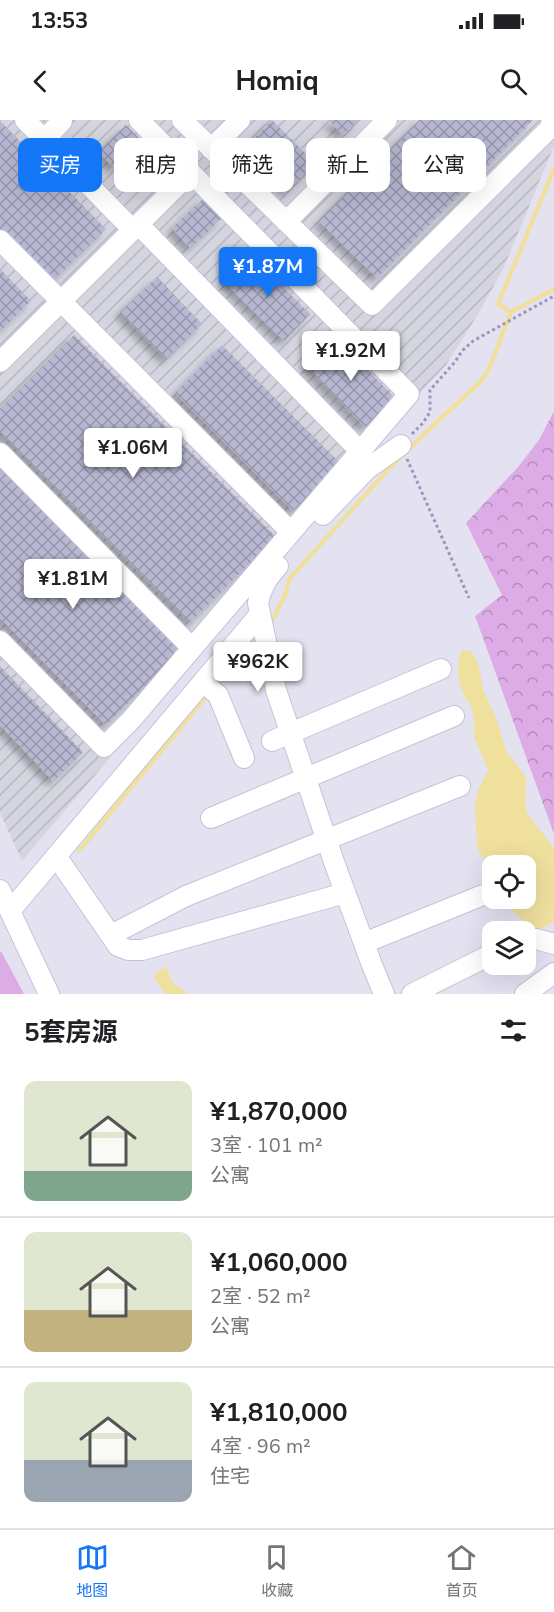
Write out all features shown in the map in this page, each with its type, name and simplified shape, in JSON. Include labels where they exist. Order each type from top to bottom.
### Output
[{"type":"street","points":[[25,120],[42,138]]},
{"type":"street","points":[[139,120],[157,138]]},
{"type":"street","points":[[182,120],[210,148]]},
{"type":"street","points":[[222,138],[240,120]]},
{"type":"street","points":[[286,222],[387,120]]},
{"type":"street","points":[[255,192],[372,305],[550,128],[552,120]]},
{"type":"street","points":[[46,138],[62,121]]},
{"type":"street","points":[[0,641],[104,747],[131,720],[408,394],[198,180]]},
{"type":"street","points":[[98,192],[360,451]]},
{"type":"street","points":[[0,362],[170,192]]},
{"type":"street","points":[[0,240],[291,532]]},
{"type":"street","points":[[384,994],[345,893],[276,690],[258,603],[267,578],[333,502],[368,469],[401,445]]},
{"type":"street","points":[[0,453],[192,648]]},
{"type":"street","points":[[10,911],[260,614]]},
{"type":"street","points":[[272,741],[441,669]]},
{"type":"street","points":[[202,682],[218,695],[244,758]]},
{"type":"street","points":[[211,818],[454,716]]},
{"type":"street","points":[[111,936],[186,896],[460,786]]},
{"type":"street","points":[[56,856],[118,946],[128,950],[142,950],[345,893]]},
{"type":"street","points":[[0,890],[49,994]]},
{"type":"street","points":[[363,943],[482,895]]},
{"type":"street","points":[[536,939],[554,944]]},
{"type":"street","points":[[412,994],[482,959]]},
{"type":"street","points":[[525,994],[554,973]]},
{"type":"path","points":[[469,598],[401,445],[423,423],[430,412],[430,390],[462,351],[473,341],[554,296]]},
{"type":"shaded area","points":[[0,120],[554,120],[554,146],[504,267],[446,365],[22,861],[0,813]]},
{"type":"shaded area","points":[[462,650],[472,652],[478,664],[484,692],[495,715],[507,752],[526,777],[526,812],[554,848],[554,922],[542,928],[536,929],[536,921],[523,921],[511,909],[536,909],[536,855],[482,857],[477,847],[475,806],[477,793],[488,770],[474,737],[474,717],[471,706],[463,694],[458,677],[458,663]]},
{"type":"shaded area","points":[[166,967],[173,983],[187,994],[166,994],[154,978],[156,973]]},
{"type":"green space","points":[[554,411],[554,834],[475,616],[502,595],[466,523],[518,467],[539,440]]},
{"type":"green space","points":[[1,951],[24,994],[0,994]]},
{"type":"building","points":[[272,120],[290,138],[255,138]]},
{"type":"building","points":[[328,120],[359,120],[343,135]]},
{"type":"building","points":[[420,120],[533,120],[486,168],[486,138],[402,138]]},
{"type":"building","points":[[0,121],[18,139],[18,192],[70,192],[106,229],[53,281],[0,227]]},
{"type":"building","points":[[126,125],[139,138],[114,138],[114,168],[102,155],[102,147]]},
{"type":"building","points":[[402,138],[402,192],[462,192],[377,278],[319,221],[348,192],[390,192],[390,150]]},
{"type":"building","points":[[294,142],[306,154],[306,172],[294,185]]},
{"type":"building","points":[[203,199],[222,218],[190,248],[172,228]]},
{"type":"building","points":[[252,256],[310,314],[284,341],[225,283]]},
{"type":"building","points":[[0,269],[31,301],[0,331]]},
{"type":"building","points":[[157,277],[202,324],[166,359],[120,312]]},
{"type":"building","points":[[74,335],[276,537],[190,623],[0,432],[0,409]]},
{"type":"building","points":[[337,338],[395,398],[365,427],[307,367]]},
{"type":"building","points":[[222,345],[341,464],[293,511],[175,393]]},
{"type":"building","points":[[0,466],[181,650],[106,725],[0,618]]},
{"type":"building","points":[[0,666],[83,752],[53,781],[0,725]]},
{"type":"waterway","points":[[511,312],[498,304],[554,169]]},
{"type":"waterway","points":[[273,619],[285,595],[290,578],[387,471],[481,381],[489,369],[511,312],[554,289]]},
{"type":"waterway","points":[[220,681],[257,636]]},
{"type":"waterway","points":[[79,851],[204,699]]}]
